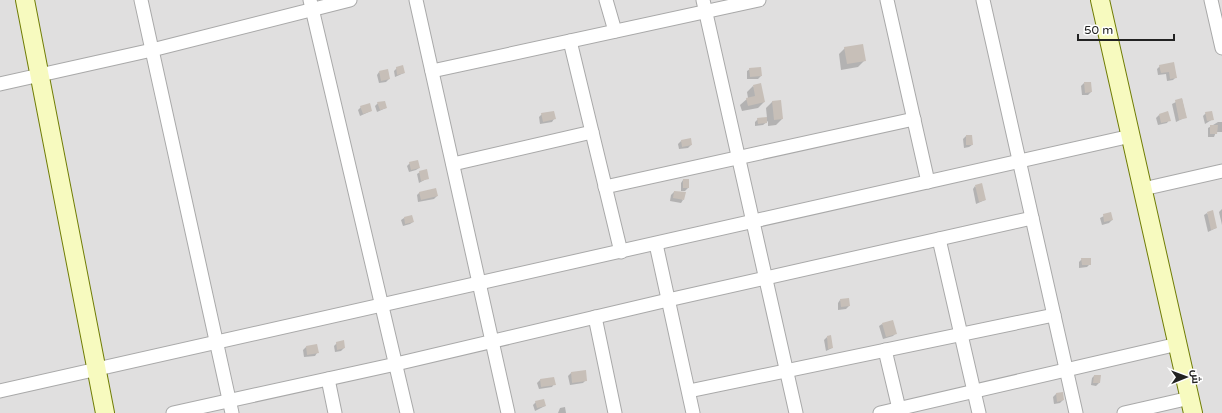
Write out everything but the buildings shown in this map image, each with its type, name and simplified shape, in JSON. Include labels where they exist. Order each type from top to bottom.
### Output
[{"type":"street","points":[[26,0],[105,413]]},
{"type":"street","points":[[141,0],[218,342],[231,407]]},
{"type":"street","points":[[0,84],[152,50],[311,5],[350,0]]},
{"type":"street","points":[[416,0],[508,413]]},
{"type":"street","points":[[606,0],[615,31]]},
{"type":"street","points":[[432,71],[615,31],[704,6],[759,0]]},
{"type":"street","points":[[887,0],[928,182]]},
{"type":"street","points":[[983,0],[1076,413]]},
{"type":"street","points":[[1100,0],[1192,406],[1124,413]]},
{"type":"street","points":[[1211,0],[1222,48]]},
{"type":"street","points":[[311,5],[407,413]]},
{"type":"street","points":[[704,6],[796,413]]},
{"type":"street","points":[[570,41],[621,252]]},
{"type":"street","points":[[605,188],[914,119]]},
{"type":"street","points":[[453,164],[592,132]]},
{"type":"street","points":[[0,391],[1131,136]]},
{"type":"street","points":[[1143,189],[1222,171]]},
{"type":"street","points":[[174,413],[231,407],[328,379],[493,342],[668,300],[1032,218]]},
{"type":"street","points":[[939,239],[979,413]]},
{"type":"street","points":[[656,244],[693,413]]},
{"type":"street","points":[[688,391],[1054,315]]},
{"type":"street","points":[[595,317],[615,413]]},
{"type":"street","points":[[880,413],[900,411],[1178,344]]},
{"type":"street","points":[[885,350],[900,411]]},
{"type":"street","points":[[328,379],[335,413]]},
{"type":"shaded area","points":[[0,0],[1222,0],[1222,413],[0,413]]}]
